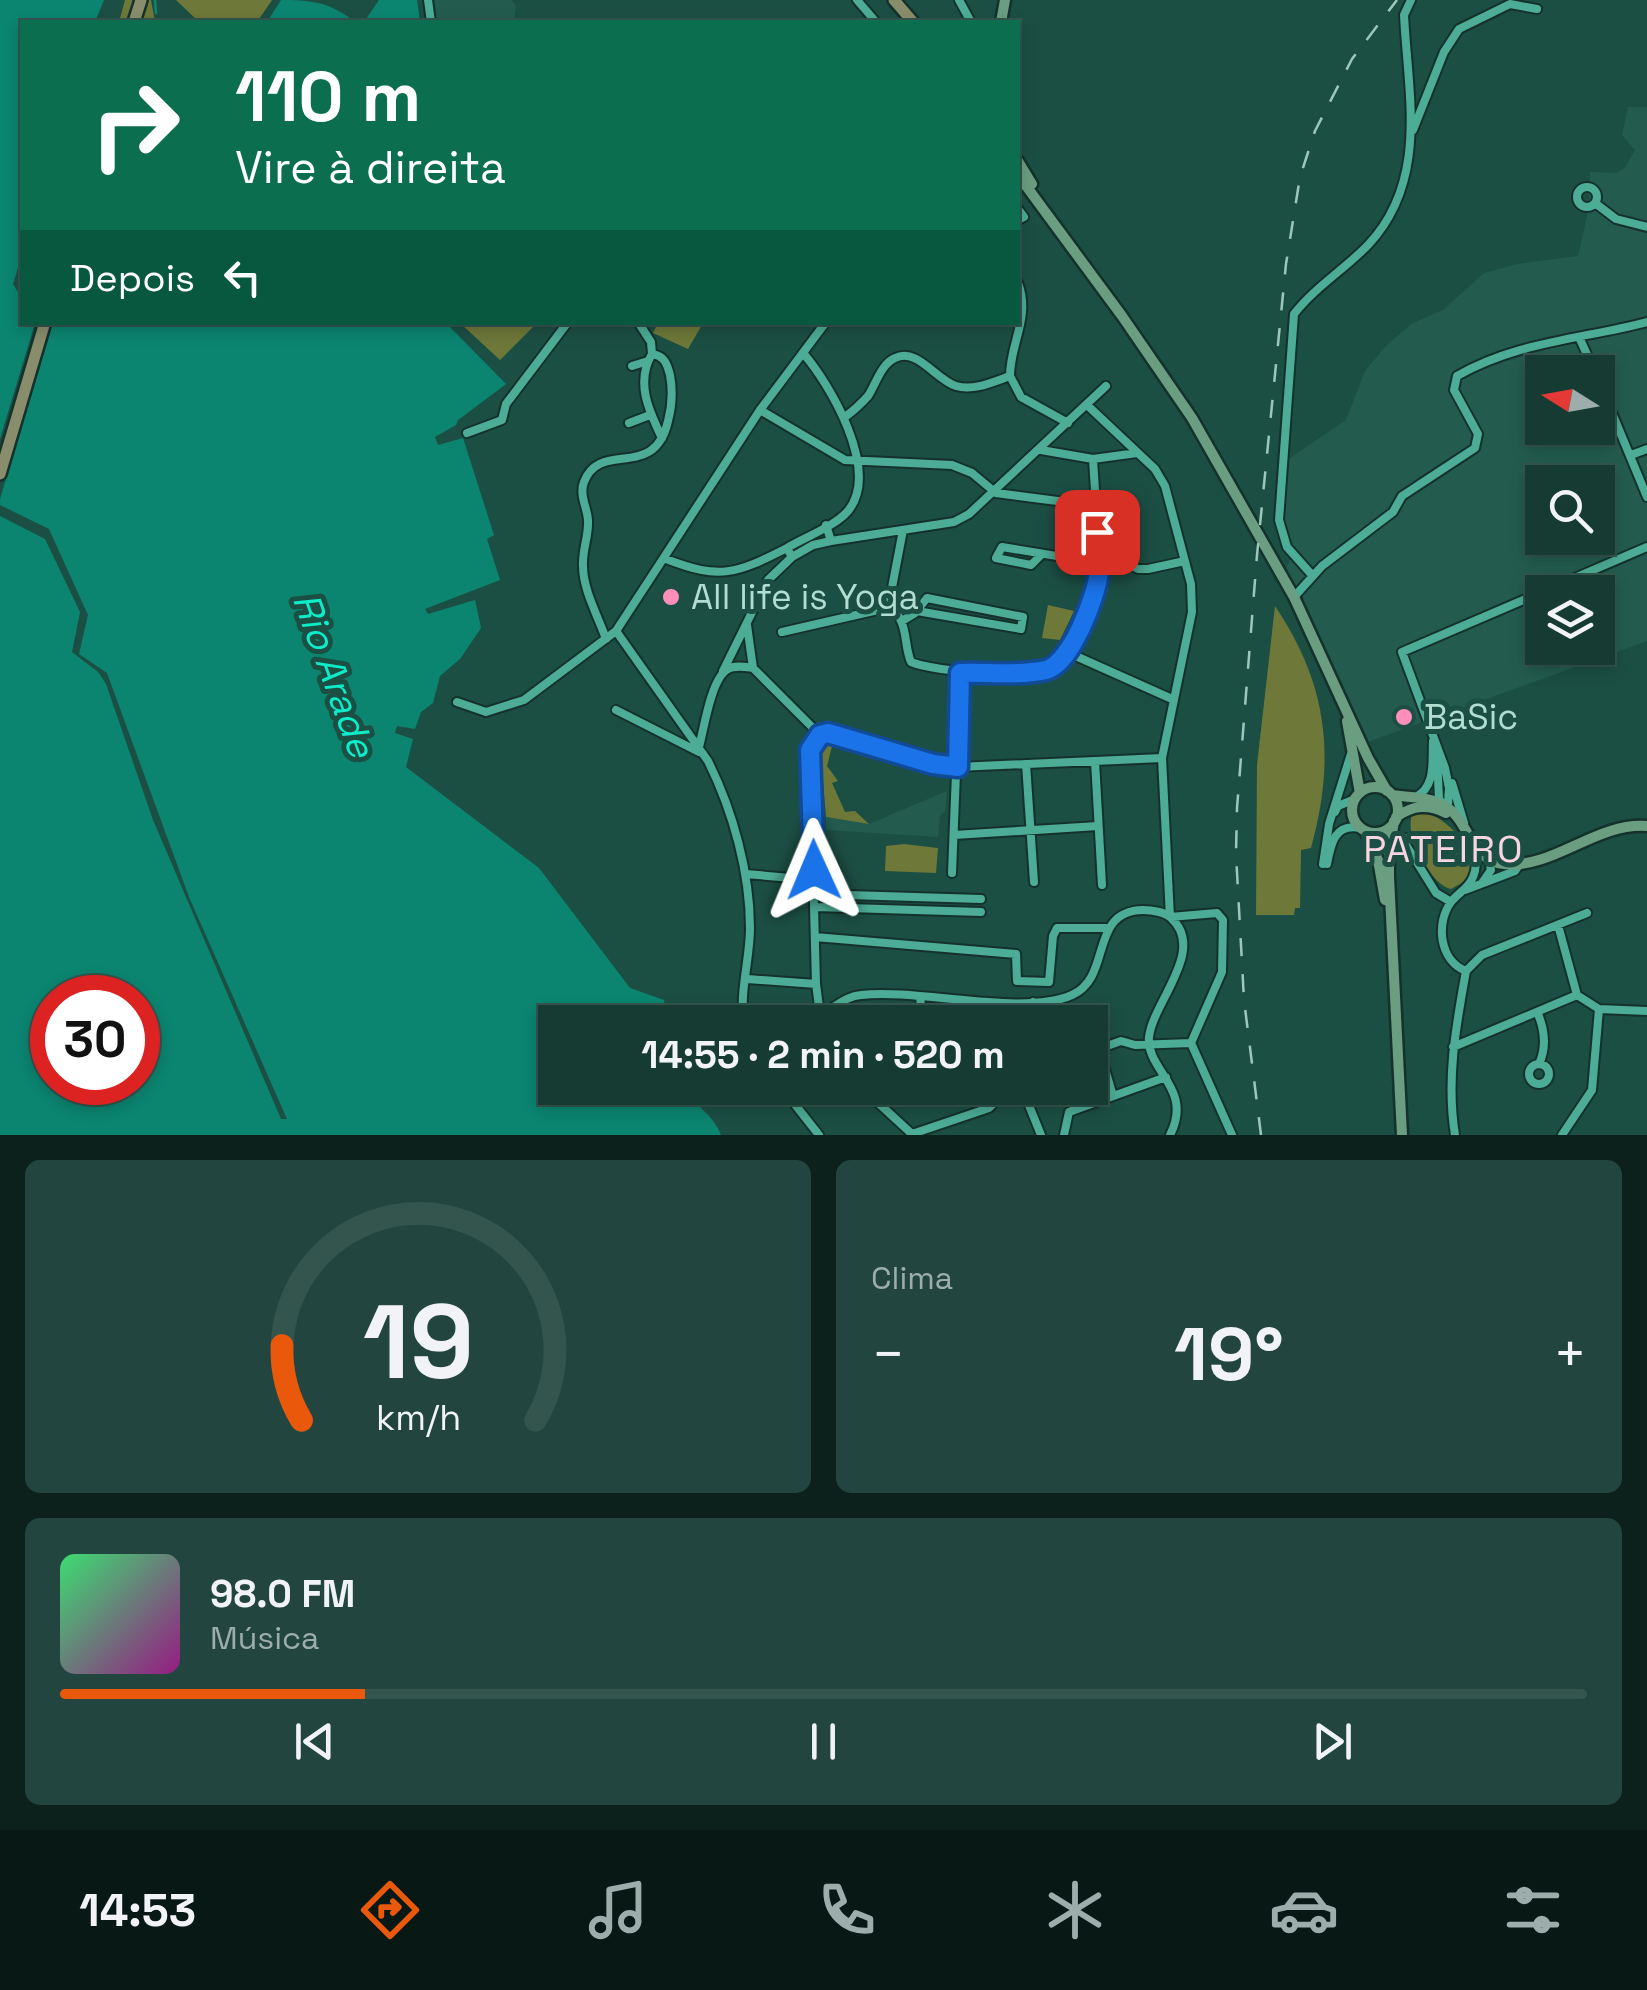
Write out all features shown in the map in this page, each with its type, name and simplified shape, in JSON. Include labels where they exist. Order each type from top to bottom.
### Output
[{"type":"main road","points":[[886,0],[902,20]]},
{"type":"main road","points":[[894,0],[911,20]]},
{"type":"main road","points":[[1020,164],[1066,240]]},
{"type":"main road","points":[[1020,178],[1192,418],[1294,597],[1372,768],[1397,807],[1389,852],[1402,1135]]},
{"type":"main road","points":[[0,474],[44,325]]},
{"type":"main road","points":[[1341,695],[1357,796],[1352,814],[1378,860],[1394,945]]},
{"type":"main road","points":[[1357,796],[1374,787],[1416,797],[1442,809],[1489,860],[1508,865],[1552,854],[1610,830],[1647,826]]},
{"type":"main road","points":[[1363,829],[1383,832],[1409,808],[1442,809]]},
{"type":"street","points":[[857,0],[874,20]]},
{"type":"street","points":[[1312,576],[1292,556],[1279,520],[1294,314],[1366,247],[1392,216],[1404,178],[1411,134],[1404,15],[1411,0]]},
{"type":"street","points":[[1411,134],[1444,52],[1459,29],[1510,4],[1537,9]]},
{"type":"street","points":[[1594,203],[1616,219],[1647,227]]},
{"type":"street","points":[[1020,292],[1022,322],[1010,376],[1022,397],[1068,423]]},
{"type":"street","points":[[1294,597],[1322,566],[1393,512],[1402,496],[1475,448],[1478,434],[1454,390],[1457,376],[1487,359],[1544,342],[1647,322]]},
{"type":"street","points":[[467,433],[502,420],[506,404],[566,325]]},
{"type":"street","points":[[639,325],[651,355],[640,389],[662,438]]},
{"type":"street","points":[[457,702],[486,712],[524,700],[616,631],[760,410],[824,325]]},
{"type":"street","points":[[1580,337],[1587,355]]},
{"type":"street","points":[[606,639],[584,577],[582,562],[588,520],[583,484],[590,470],[600,462],[646,456],[662,438],[671,406],[672,384],[661,356],[651,355],[640,346]]},
{"type":"street","points":[[666,559],[697,571],[716,573],[745,568],[844,514],[853,502],[858,460],[845,417],[804,352]]},
{"type":"street","points":[[632,366],[651,355]]},
{"type":"street","points":[[845,417],[866,398],[887,363],[900,356],[914,358],[937,376],[959,386],[980,386],[1010,376]]},
{"type":"street","points":[[701,751],[715,686],[768,580],[792,557],[812,546],[954,522],[970,514],[1106,386]]},
{"type":"street","points":[[1087,405],[1154,469],[1165,486],[1191,584],[1192,612],[1162,758],[1170,916],[1184,944],[1182,959],[1152,1024],[1149,1044],[1151,1054],[1172,1084],[1176,1114],[1170,1135]]},
{"type":"street","points":[[760,410],[844,460],[952,465],[972,473],[996,493],[1096,506]]},
{"type":"street","points":[[629,424],[650,416]]},
{"type":"street","points":[[1615,419],[1647,497]]},
{"type":"street","points":[[1631,455],[1647,448]]},
{"type":"street","points":[[1040,450],[1093,458],[1137,454]]},
{"type":"street","points":[[903,530],[891,588],[892,606],[902,622],[911,662],[960,673],[1045,671],[1058,666],[1068,653],[1096,590],[1099,562],[1093,458]]},
{"type":"street","points":[[826,525],[831,542]]},
{"type":"street","points":[[1042,554],[1031,565],[996,558],[1002,547],[1099,562],[1124,562],[1138,569],[1185,561]]},
{"type":"street","points":[[1472,882],[1477,864],[1470,841],[1445,760],[1402,652],[1647,547]]},
{"type":"street","points":[[787,548],[792,557]]},
{"type":"street","points":[[902,622],[927,598],[1023,617],[1021,629],[916,611]]},
{"type":"street","points":[[782,632],[892,606]]},
{"type":"street","points":[[748,624],[753,668],[820,735]]},
{"type":"street","points":[[616,631],[720,784],[746,874],[750,927],[745,1005]]},
{"type":"street","points":[[1068,653],[1172,699]]},
{"type":"street","points":[[721,675],[728,668],[753,668]]},
{"type":"street","points":[[952,873],[960,673]]},
{"type":"street","points":[[1341,695],[1352,750],[1328,824],[1323,864],[1326,865],[1340,829],[1363,829]]},
{"type":"street","points":[[616,710],[701,751]]},
{"type":"street","points":[[818,1005],[810,750],[820,735],[828,733],[933,764],[958,767],[1162,758]]},
{"type":"street","points":[[1416,797],[1426,792],[1431,783],[1434,737]]},
{"type":"street","points":[[1434,737],[1442,809]]},
{"type":"street","points":[[1095,761],[1102,885]]},
{"type":"street","points":[[1026,764],[1034,882]]},
{"type":"street","points":[[1328,824],[1338,806],[1357,796]]},
{"type":"street","points":[[954,835],[1098,826]]},
{"type":"street","points":[[1407,838],[1403,840],[1436,894],[1451,902]]},
{"type":"street","points":[[1482,883],[1491,870],[1489,860]]},
{"type":"street","points":[[1466,972],[1456,968],[1446,956],[1442,943],[1451,902],[1489,860]]},
{"type":"street","points":[[1461,892],[1515,872],[1521,862]]},
{"type":"street","points":[[746,874],[814,880]]},
{"type":"street","points":[[814,894],[981,899]]},
{"type":"street","points":[[815,907],[981,912]]},
{"type":"street","points":[[843,1005],[862,994],[1033,1002],[1062,998],[1086,987],[1095,975],[1106,928],[1119,916],[1133,911],[1170,916],[1217,913],[1223,920],[1222,972],[1190,1043],[1232,1135]]},
{"type":"street","points":[[1455,1135],[1451,1108],[1453,1047],[1466,972],[1482,955],[1588,913]]},
{"type":"street","points":[[1558,925],[1577,995],[1599,1009],[1647,1011]]},
{"type":"street","points":[[815,937],[1016,954],[1017,981],[1049,982],[1057,928],[1106,928]]},
{"type":"street","points":[[747,979],[816,984]]},
{"type":"street","points":[[1453,1047],[1577,995]]},
{"type":"street","points":[[920,997],[921,1005]]},
{"type":"street","points":[[1562,1135],[1592,1090],[1599,1009]]},
{"type":"street","points":[[1538,1014],[1544,1030],[1544,1054],[1539,1064]]},
{"type":"street","points":[[1108,1046],[1121,1041],[1190,1043]]},
{"type":"street","points":[[1064,1135],[1068,1112],[1166,1077]]},
{"type":"street","points":[[1108,1082],[1114,1096]]},
{"type":"street","points":[[795,1105],[818,1135]]},
{"type":"street","points":[[884,1105],[912,1135],[992,1105]]},
{"type":"street","points":[[1029,1105],[1041,1135]]},
{"type":"shaded area","points":[[125,0],[151,0],[155,20],[120,20]]},
{"type":"shaded area","points":[[176,0],[272,0],[258,20],[197,20]]},
{"type":"shaded area","points":[[435,0],[511,0],[516,5],[514,20],[437,20]]},
{"type":"shaded area","points":[[1628,107],[1647,107],[1647,641],[1615,653],[1615,575],[1525,575],[1525,665],[1581,665],[1362,744],[1282,576],[1292,556],[1282,533],[1283,458],[1290,458],[1346,420],[1365,371],[1386,346],[1411,324],[1443,310],[1484,273],[1578,256],[1589,207],[1590,172],[1617,173],[1625,168],[1635,150],[1622,135]]},
{"type":"shaded area","points":[[462,325],[535,325],[500,360]]},
{"type":"shaded area","points":[[657,325],[702,325],[688,349],[653,333]]},
{"type":"shaded area","points":[[1048,605],[1074,611],[1060,640],[1042,638]]},
{"type":"shaded area","points":[[1275,606],[1293,635],[1316,693],[1325,752],[1319,815],[1311,848],[1301,850],[1300,908],[1295,908],[1294,915],[1256,915],[1257,765]]},
{"type":"shaded area","points":[[826,740],[833,742],[827,766],[838,781],[832,783],[845,812],[855,811],[869,824],[826,817],[822,769],[816,769],[817,745]]},
{"type":"shaded area","points":[[947,791],[938,837],[826,830],[826,817],[869,824]]},
{"type":"shaded area","points":[[1424,811],[1450,827],[1469,854],[1468,876],[1451,889],[1427,868],[1415,844],[1411,832],[1413,813]]},
{"type":"shaded area","points":[[886,846],[938,848],[936,873],[885,871]]},
{"type":"water","name":"Rio Arade","points":[[0,0],[104,0],[96,20],[20,20],[20,261],[13,284],[20,295],[20,325],[448,325],[506,384],[435,437],[438,445],[463,438],[494,535],[487,539],[500,580],[425,609],[428,614],[475,600],[481,628],[460,659],[440,676],[433,703],[421,712],[415,729],[397,726],[395,733],[413,739],[406,767],[539,868],[630,988],[664,1000],[665,1005],[538,1005],[538,1105],[698,1105],[721,1135],[0,1135],[0,516],[45,539],[80,612],[72,652],[98,672],[106,684],[153,820],[281,1119],[287,1119],[189,897],[107,673],[79,654],[88,615],[49,529],[0,505]]},
{"type":"water","points":[[281,0],[326,5],[350,18],[350,20],[268,20]]},
{"type":"water","points":[[379,0],[417,0],[420,20],[365,20]]},
{"type":"pier","points":[[34,325],[52,325],[0,499],[0,439]]},
{"type":"waterway","points":[[155,0],[156,13]]},
{"type":"railway","points":[[1261,1135],[1244,1000],[1237,808],[1286,264],[1300,177],[1315,131],[1352,59],[1397,0]]},
{"type":"place","name":"All life is Yoga","points":[[671,597]]},
{"type":"place","name":"BaSic","points":[[1404,717]]},
{"type":"district","name":"PATEIRO","points":[[1444,849]]},
{"type":"route","points":[[814,870],[810,750],[814,741],[828,733],[933,764],[958,767],[960,673],[1045,671],[1058,666],[1068,653],[1096,590],[1097,532]]}]
